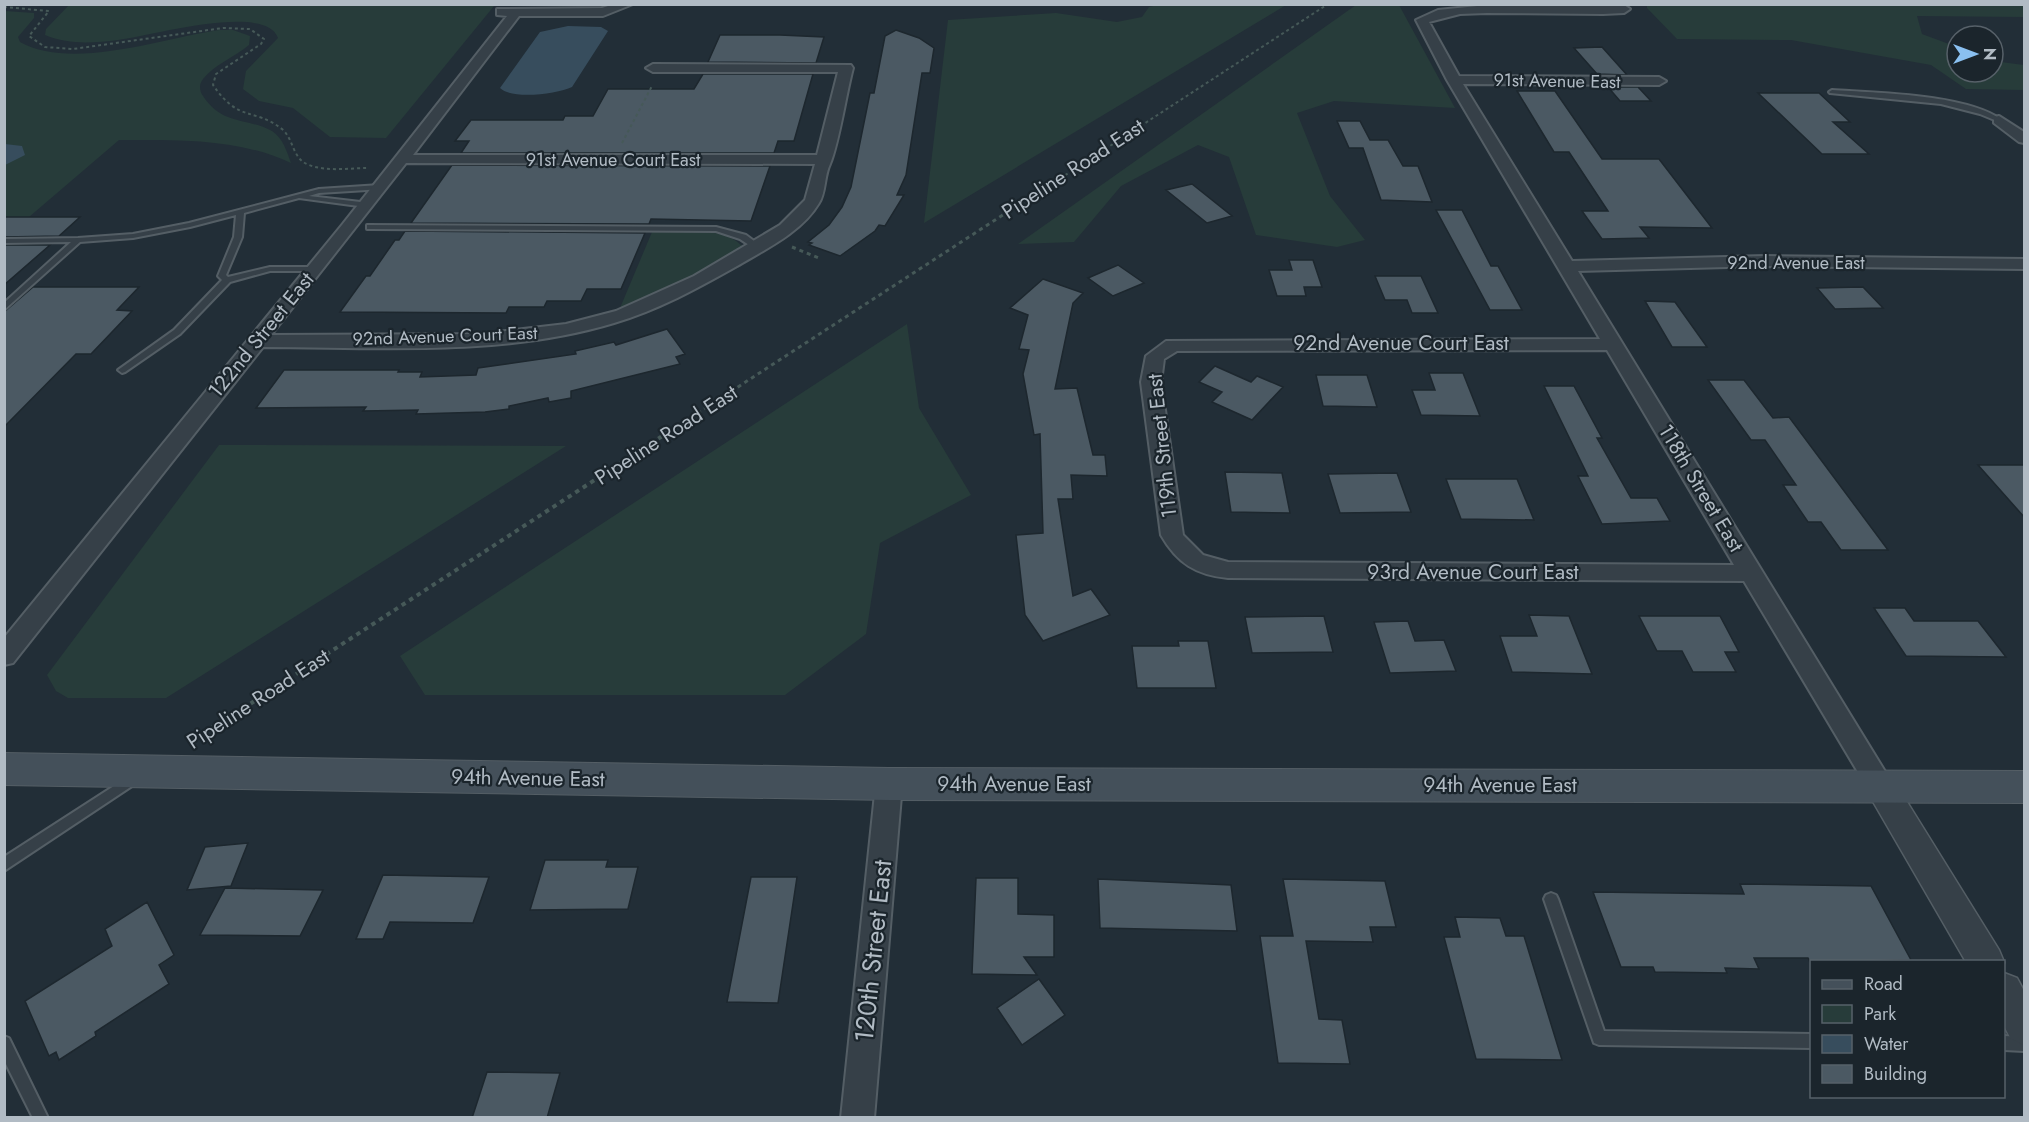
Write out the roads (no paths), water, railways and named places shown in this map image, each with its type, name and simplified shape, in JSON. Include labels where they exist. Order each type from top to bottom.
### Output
[{"type":"main road","name":"94th Avenue East","points":[[4,769],[890,784],[2025,786]]},
{"type":"street","points":[[496,12],[597,12],[622,7]]},
{"type":"street","name":"118th Street East","points":[[1624,9],[1569,11],[1466,9],[1428,16],[1422,20],[1454,80],[1985,960]]},
{"type":"street","name":"122nd Street East","points":[[4,657],[366,205],[516,12]]},
{"type":"street","name":"92nd Avenue Court East","points":[[257,341],[494,338],[553,331],[605,320],[645,307],[688,287],[758,247],[802,216],[813,201],[846,68],[653,68]]},
{"type":"street","name":"91st Avenue East","points":[[1454,80],[1659,81]]},
{"type":"street","points":[[1999,120],[2025,139]]},
{"type":"street","name":"91st Avenue Court East","points":[[401,159],[825,160]]},
{"type":"street","name":"92nd Avenue East","points":[[1567,266],[1765,261],[2025,264]]},
{"type":"street","name":"92nd Avenue Court East","points":[[1189,343],[1613,344]]},
{"type":"street","name":"119th Street East","points":[[1189,343],[1173,345],[1155,356],[1151,382],[1172,535],[1179,549],[1196,563]]},
{"type":"street","name":"93rd Avenue Court East","points":[[1196,563],[1214,569],[1228,570],[1752,573]]},
{"type":"street","name":"120th Street East","points":[[857,1118],[890,784]]},
{"type":"street","points":[[2005,993],[2025,1026]]},
{"type":"lane","points":[[1832,92],[1930,101],[1988,114],[1999,120]]},
{"type":"lane","points":[[4,241],[78,240],[160,231],[334,188],[380,187]]},
{"type":"lane","points":[[302,197],[366,205]]},
{"type":"lane","points":[[227,280],[222,276],[235,246],[241,222],[240,213]]},
{"type":"lane","points":[[370,227],[716,229],[743,237],[758,247]]},
{"type":"lane","points":[[4,308],[78,240]]},
{"type":"lane","points":[[122,370],[177,332],[227,280],[270,269],[314,269]]},
{"type":"lane","points":[[4,865],[144,771]]},
{"type":"lane","points":[[1551,899],[1599,1038],[1810,1041]]},
{"type":"lane","points":[[4,1043],[41,1118]]},
{"type":"lane","points":[[2005,1043],[2025,1044]]},
{"type":"water","points":[[568,26],[601,27],[608,31],[572,87],[546,94],[524,95],[506,92],[500,88],[540,32]]},
{"type":"water","points":[[5,144],[22,146],[25,155],[5,165]]}]
